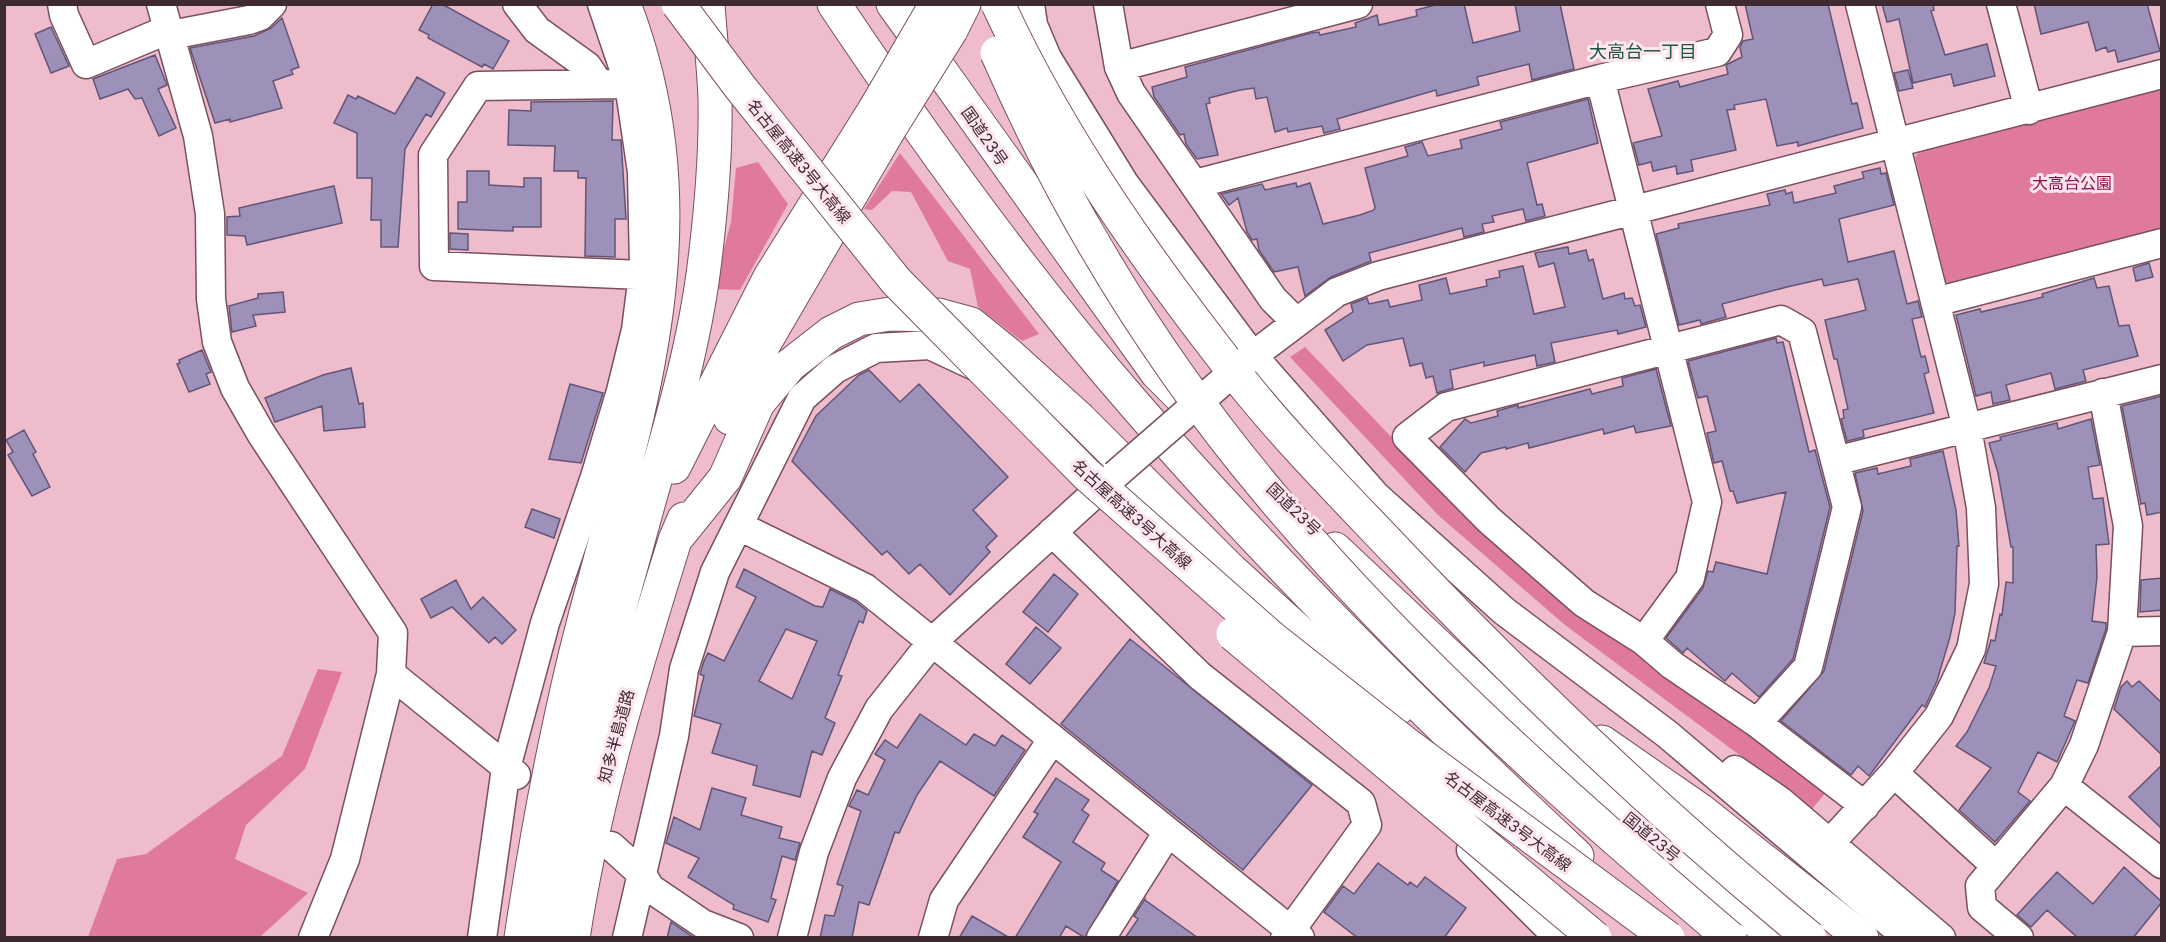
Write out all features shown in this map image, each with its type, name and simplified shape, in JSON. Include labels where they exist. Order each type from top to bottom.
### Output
[{"type":"highway","points":[[521,938],[535,848],[562,718],[649,366],[660,293],[664,224],[661,159],[653,104],[624,4]]},
{"type":"highway","name":"名古屋高速3号大高線","points":[[678,4],[740,87],[896,281],[1086,474],[1221,595],[1405,743],[1666,938]]},
{"type":"highway","points":[[626,588],[682,375],[704,269],[712,185],[715,101],[708,4]]},
{"type":"highway","points":[[834,4],[878,70],[1007,249],[1134,405],[1258,541],[1427,716],[1666,938]]},
{"type":"highway","name":"国道23号","points":[[893,4],[1157,373],[1301,516],[1582,781],[1777,938]]},
{"type":"highway","points":[[977,4],[1040,147],[1079,218],[1133,307],[1202,408],[1269,494],[1356,590],[1528,762],[1730,938]]},
{"type":"highway","points":[[998,4],[1027,68],[1068,139],[1147,254],[1239,379],[1339,490],[1464,622],[1584,737],[1810,938]]},
{"type":"highway","points":[[675,540],[764,344],[881,121],[946,11]]},
{"type":"highway","points":[[626,588],[664,488],[765,287],[881,121]]},
{"type":"highway","points":[[896,281],[928,333],[1072,484],[1206,612],[1595,938]]},
{"type":"highway","points":[[675,540],[725,478],[758,403],[790,365],[831,333],[859,319],[890,314],[938,315],[971,324],[1007,353],[1080,419],[1231,570],[1380,705],[1427,716]]},
{"type":"highway","points":[[1301,516],[1424,618],[1700,810],[1862,938]]},
{"type":"highway","name":"知多半島道路","points":[[573,938],[601,793],[621,714],[675,540]]},
{"type":"highway","name":"知多半島道路","points":[[544,938],[578,764],[626,588]]},
{"type":"highway","points":[[499,938],[515,854],[540,755],[562,718]]},
{"type":"street","points":[[62,4],[64,15],[86,64],[167,23],[249,20],[260,16],[272,4]]},
{"type":"street","points":[[517,4],[537,30],[587,66],[599,84]]},
{"type":"street","points":[[482,938],[511,771],[545,623],[595,477],[621,391],[636,330],[642,275],[642,172],[629,84],[602,4]]},
{"type":"street","points":[[1030,4],[1033,25],[1047,58],[1124,183],[1249,358],[1376,496],[1504,611],[1667,734],[1908,938]]},
{"type":"street","points":[[1108,4],[1119,67],[1131,93],[1196,184],[1273,299],[1294,321]]},
{"type":"street","points":[[1119,67],[1358,4]]},
{"type":"street","points":[[1196,184],[1600,79],[1717,52],[1728,35],[1719,4]]},
{"type":"street","points":[[1830,843],[1894,773],[1939,716],[1971,649],[1984,584],[1981,508],[1967,428],[1860,4]]},
{"type":"street","points":[[2001,4],[2029,110]]},
{"type":"street","points":[[167,23],[198,136],[208,203],[211,299],[217,342],[234,388],[262,435],[393,633],[391,674],[345,859],[313,938]]},
{"type":"street","points":[[792,938],[814,852],[842,777],[879,709],[932,642],[1111,478],[1249,358],[1294,321],[1337,292],[1378,276],[2162,74]]},
{"type":"street","points":[[1600,79],[1707,502],[1690,578],[1644,641]]},
{"type":"street","points":[[629,84],[478,86],[433,155],[434,266],[642,275]]},
{"type":"street","points":[[1935,302],[2162,243]]},
{"type":"street","points":[[1757,723],[1808,667],[1847,507],[1803,332],[1781,320],[1667,348],[1446,407],[1407,437],[1489,520],[1584,603],[1644,641],[1672,665],[1757,723],[1865,806]]},
{"type":"street","points":[[627,938],[674,736],[684,669],[715,572],[802,398],[836,369],[876,348],[930,345],[977,366],[1111,478],[1270,628],[1481,861],[1559,938]]},
{"type":"street","points":[[1835,461],[2162,379]]},
{"type":"street","points":[[2019,938],[1983,907],[1980,886],[2064,786],[2084,745],[2122,632],[2127,526],[2103,393]]},
{"type":"street","points":[[739,526],[865,588],[1292,935],[1367,825],[1361,803],[1200,676],[1052,532]]},
{"type":"street","points":[[2122,632],[2162,631]]},
{"type":"street","points":[[391,674],[511,771]]},
{"type":"street","points":[[1667,734],[1731,767],[1780,801],[1941,938]]},
{"type":"street","points":[[933,938],[944,900],[1052,740]]},
{"type":"street","points":[[1894,773],[1996,866]]},
{"type":"street","points":[[2064,786],[2162,864]]},
{"type":"street","points":[[1101,938],[1168,832]]},
{"type":"street","points":[[611,846],[642,874],[650,888],[703,924],[739,938]]},
{"type":"green space","name":"大高台公園","points":[[2161,86],[2161,234],[1954,286],[1946,282],[1915,157],[1921,149]]},
{"type":"green space","points":[[900,153],[1039,334],[1022,341],[978,307],[970,269],[948,261],[911,192],[892,191],[872,210],[864,209]]},
{"type":"green space","points":[[758,162],[788,204],[740,290],[713,289],[731,222],[736,168]]},
{"type":"green space","points":[[1305,347],[1446,494],[1828,790],[1812,809],[1565,625],[1438,515],[1290,357]]},
{"type":"green space","points":[[318,669],[342,672],[305,769],[246,825],[235,859],[308,893],[260,937],[88,937],[117,859],[146,854],[282,756]]},
{"type":"building","points":[[433,4],[442,4],[509,41],[493,69],[484,64],[482,67],[428,38],[429,35],[419,30]]},
{"type":"building","points":[[1439,4],[1464,4],[1473,43],[1520,31],[1515,4],[1560,4],[1574,69],[1532,80],[1529,64],[1477,77],[1479,85],[1437,96],[1436,90],[1337,119],[1340,129],[1324,133],[1322,126],[1288,132],[1287,128],[1275,132],[1267,97],[1256,99],[1254,88],[1240,90],[1209,98],[1210,103],[1206,104],[1218,155],[1197,159],[1186,144],[1184,134],[1180,135],[1154,97],[1152,87],[1187,77],[1185,67],[1311,33],[1319,32],[1320,35],[1356,27],[1355,23],[1377,15],[1379,25],[1417,16],[1416,10]]},
{"type":"building","points":[[1745,4],[1828,4],[1852,104],[1857,103],[1863,128],[1798,146],[1798,142],[1777,146],[1766,99],[1734,105],[1735,109],[1727,110],[1736,150],[1691,160],[1693,171],[1677,174],[1676,166],[1653,171],[1651,162],[1639,165],[1633,143],[1662,136],[1648,89],[1678,81],[1680,87],[1728,74],[1726,65],[1742,57],[1740,47],[1743,41],[1753,39]]},
{"type":"building","points":[[1882,4],[1933,4],[1934,10],[1931,11],[1945,55],[1987,44],[1995,76],[1954,86],[1951,74],[1913,83],[1899,19],[1887,22]]},
{"type":"building","points":[[2034,4],[2147,4],[2160,51],[2118,62],[2115,50],[2108,52],[2106,47],[2096,51],[2088,22],[2041,34]]},
{"type":"building","points":[[282,18],[299,67],[291,70],[293,74],[273,81],[282,108],[230,122],[230,119],[215,123],[190,48],[254,36],[271,28]]},
{"type":"building","points":[[51,27],[69,66],[51,73],[35,34]]},
{"type":"building","points":[[155,55],[167,85],[158,89],[176,128],[159,136],[142,98],[135,99],[128,89],[100,99],[93,79]]},
{"type":"building","points":[[1908,70],[1913,88],[1899,91],[1894,73]]},
{"type":"building","points":[[417,77],[445,93],[431,117],[426,114],[405,149],[398,247],[381,247],[381,220],[371,220],[372,178],[357,178],[357,133],[334,123],[348,95],[356,99],[358,96],[395,114]]},
{"type":"building","points":[[1588,99],[1598,143],[1527,163],[1537,205],[1542,204],[1545,216],[1526,221],[1523,209],[1492,216],[1494,222],[1482,224],[1484,232],[1464,237],[1462,228],[1369,253],[1371,261],[1331,277],[1305,296],[1298,267],[1274,272],[1259,250],[1257,239],[1252,240],[1247,232],[1238,198],[1229,205],[1221,194],[1262,184],[1265,190],[1296,183],[1297,187],[1310,183],[1323,224],[1360,215],[1374,210],[1375,207],[1365,168],[1408,156],[1405,147],[1422,142],[1428,156],[1462,148],[1460,140],[1502,129],[1500,122]]},
{"type":"building","points":[[613,101],[612,140],[621,140],[626,219],[615,219],[615,257],[585,256],[586,178],[578,178],[578,171],[554,171],[555,146],[508,145],[509,110],[531,111],[531,102]]},
{"type":"building","points":[[1880,168],[1881,174],[1886,173],[1894,205],[1839,219],[1848,262],[1894,251],[1907,304],[1918,301],[1922,317],[1912,319],[1921,357],[1925,356],[1929,372],[1924,374],[1934,413],[1863,430],[1864,437],[1847,441],[1841,419],[1844,418],[1843,410],[1848,409],[1837,359],[1834,359],[1825,320],[1866,310],[1858,279],[1824,286],[1822,279],[1787,287],[1722,304],[1726,317],[1701,324],[1700,320],[1679,325],[1656,234],[1679,228],[1678,224],[1770,205],[1767,194],[1785,190],[1786,194],[1792,192],[1794,203],[1836,193],[1834,186],[1864,178],[1862,172]]},
{"type":"building","points":[[467,171],[489,171],[489,185],[524,187],[524,178],[541,178],[541,227],[513,227],[513,231],[458,229],[458,202],[467,202]]},
{"type":"building","points":[[334,186],[342,223],[247,245],[245,236],[227,235],[227,217],[240,216],[239,208]]},
{"type":"building","points":[[450,233],[468,234],[468,250],[450,249]]},
{"type":"building","points":[[1568,247],[1569,254],[1586,250],[1589,261],[1593,259],[1603,299],[1624,293],[1625,299],[1632,298],[1635,306],[1640,305],[1646,327],[1618,334],[1617,330],[1551,343],[1555,362],[1537,366],[1535,355],[1484,366],[1484,362],[1450,370],[1453,388],[1437,393],[1433,376],[1426,378],[1422,363],[1410,366],[1403,338],[1367,345],[1343,361],[1325,330],[1353,312],[1351,304],[1367,298],[1369,304],[1388,300],[1390,307],[1422,300],[1419,285],[1446,278],[1450,294],[1487,286],[1486,280],[1500,277],[1499,271],[1523,266],[1534,314],[1565,307],[1554,263],[1539,267],[1535,253]]},
{"type":"building","points":[[2149,263],[2153,277],[2136,281],[2133,268]]},
{"type":"building","points":[[2094,278],[2097,288],[2109,286],[2119,326],[2129,325],[2138,356],[2083,370],[2086,381],[2055,389],[2051,373],[2006,385],[2010,400],[1993,404],[1991,392],[1976,396],[1956,315],[1980,309],[1981,312],[2043,297],[2042,294]]},
{"type":"building","points":[[283,292],[285,312],[253,315],[256,326],[232,332],[229,306],[258,298],[258,294]]},
{"type":"building","points":[[1776,338],[1777,343],[1783,342],[1809,452],[1815,450],[1830,507],[1793,659],[1759,697],[1732,673],[1725,681],[1687,648],[1683,653],[1666,638],[1703,588],[1708,571],[1713,572],[1716,562],[1767,574],[1786,492],[1737,503],[1733,491],[1730,491],[1722,461],[1714,463],[1707,433],[1716,431],[1707,396],[1698,398],[1688,361]]},
{"type":"building","points":[[202,350],[211,372],[206,374],[210,384],[189,392],[177,364],[180,363],[179,360]]},
{"type":"building","points":[[351,368],[359,404],[363,403],[365,427],[324,431],[322,406],[275,422],[265,398],[323,375]]},
{"type":"building","points":[[1656,369],[1671,426],[1636,433],[1634,426],[1604,434],[1603,429],[1529,448],[1528,443],[1506,449],[1506,447],[1481,453],[1465,472],[1440,447],[1465,419],[1471,423],[1498,416],[1497,411],[1518,405],[1518,408],[1590,389],[1592,394],[1623,386],[1622,378]]},
{"type":"building","points":[[869,370],[900,402],[919,384],[1008,477],[973,510],[997,536],[986,547],[990,552],[950,595],[920,564],[909,574],[887,551],[882,555],[792,461],[816,416],[859,375]]},
{"type":"building","points":[[570,384],[603,393],[581,463],[549,459]]},
{"type":"building","points":[[2162,396],[2162,512],[2147,515],[2145,503],[2141,504],[2122,406]]},
{"type":"building","points":[[2091,419],[2100,465],[2088,467],[2093,499],[2103,498],[2109,544],[2096,545],[2097,577],[2092,621],[2106,623],[2106,629],[2088,683],[2077,680],[2064,716],[2075,721],[2057,762],[2038,752],[2018,792],[2030,801],[1995,842],[1959,810],[1991,768],[1956,746],[1967,732],[1989,688],[1996,666],[1984,663],[1991,640],[1995,641],[2000,614],[2002,615],[2006,582],[2013,583],[2013,547],[2011,547],[1998,473],[1989,443],[2001,440],[2000,437],[2057,423],[2058,429]]},
{"type":"building","points":[[24,430],[50,487],[32,496],[8,455],[13,452],[6,440]]},
{"type":"building","points":[[1943,451],[1956,510],[1959,546],[1957,546],[1955,613],[1950,637],[1937,681],[1925,707],[1922,705],[1869,776],[1858,766],[1851,775],[1781,721],[1824,671],[1863,511],[1855,473],[1877,468],[1878,474],[1911,466],[1910,459]]},
{"type":"building","points":[[532,509],[560,519],[554,538],[525,527]]},
{"type":"building","points":[[744,569],[815,606],[823,607],[830,589],[856,602],[867,611],[863,623],[859,621],[838,675],[842,676],[825,718],[835,723],[822,755],[812,751],[800,797],[753,785],[757,766],[712,753],[721,724],[694,716],[704,676],[700,674],[708,653],[724,661],[756,597],[736,587]],"holes":[[[786,629],[817,641],[792,699],[759,681]]]},
{"type":"building","points":[[1054,574],[1078,594],[1048,632],[1023,612]]},
{"type":"building","points":[[2162,578],[2162,610],[2140,612],[2141,580]]},
{"type":"building","points":[[456,580],[471,609],[483,597],[516,630],[502,644],[495,637],[489,643],[452,607],[431,618],[421,599]]},
{"type":"building","points":[[1036,627],[1061,648],[1030,684],[1006,664]]},
{"type":"building","points":[[1130,639],[1312,785],[1243,870],[1061,724]]},
{"type":"building","points":[[2127,681],[2132,687],[2139,681],[2162,703],[2162,755],[2114,709],[2121,687]]},
{"type":"building","points":[[920,714],[966,745],[974,734],[995,746],[1002,735],[1025,750],[994,796],[940,761],[917,795],[899,833],[895,832],[869,905],[859,902],[852,938],[820,938],[825,915],[834,916],[843,886],[837,884],[861,811],[849,806],[857,790],[868,795],[885,760],[875,754],[885,740],[897,748]]},
{"type":"building","points":[[2162,765],[2162,829],[2129,797]]},
{"type":"building","points":[[1056,778],[1089,800],[1082,810],[1089,815],[1073,842],[1105,863],[1101,870],[1118,881],[1085,938],[1066,926],[1059,938],[1015,938],[1061,862],[1023,837],[1038,814],[1034,812]]},
{"type":"building","points":[[712,788],[746,798],[741,815],[782,827],[779,838],[800,843],[795,860],[782,856],[771,898],[776,900],[768,922],[733,909],[734,905],[688,877],[699,858],[666,843],[674,817],[700,830]]},
{"type":"building","points":[[1378,863],[1408,885],[1410,882],[1417,887],[1425,877],[1466,908],[1444,938],[1358,938],[1324,912],[1343,886],[1354,894]]},
{"type":"building","points":[[2124,867],[2162,902],[2133,938],[2078,938],[2047,910],[2031,927],[2017,915],[2057,872],[2093,904]]},
{"type":"building","points":[[1145,899],[1198,938],[1125,938],[1138,919],[1134,916]]},
{"type":"building","points":[[972,916],[1010,938],[959,938]]},
{"type":"building","points":[[671,922],[694,938],[667,938]]},
{"type":"district","name":"大高台一丁目","points":[[1643,51]]}]
